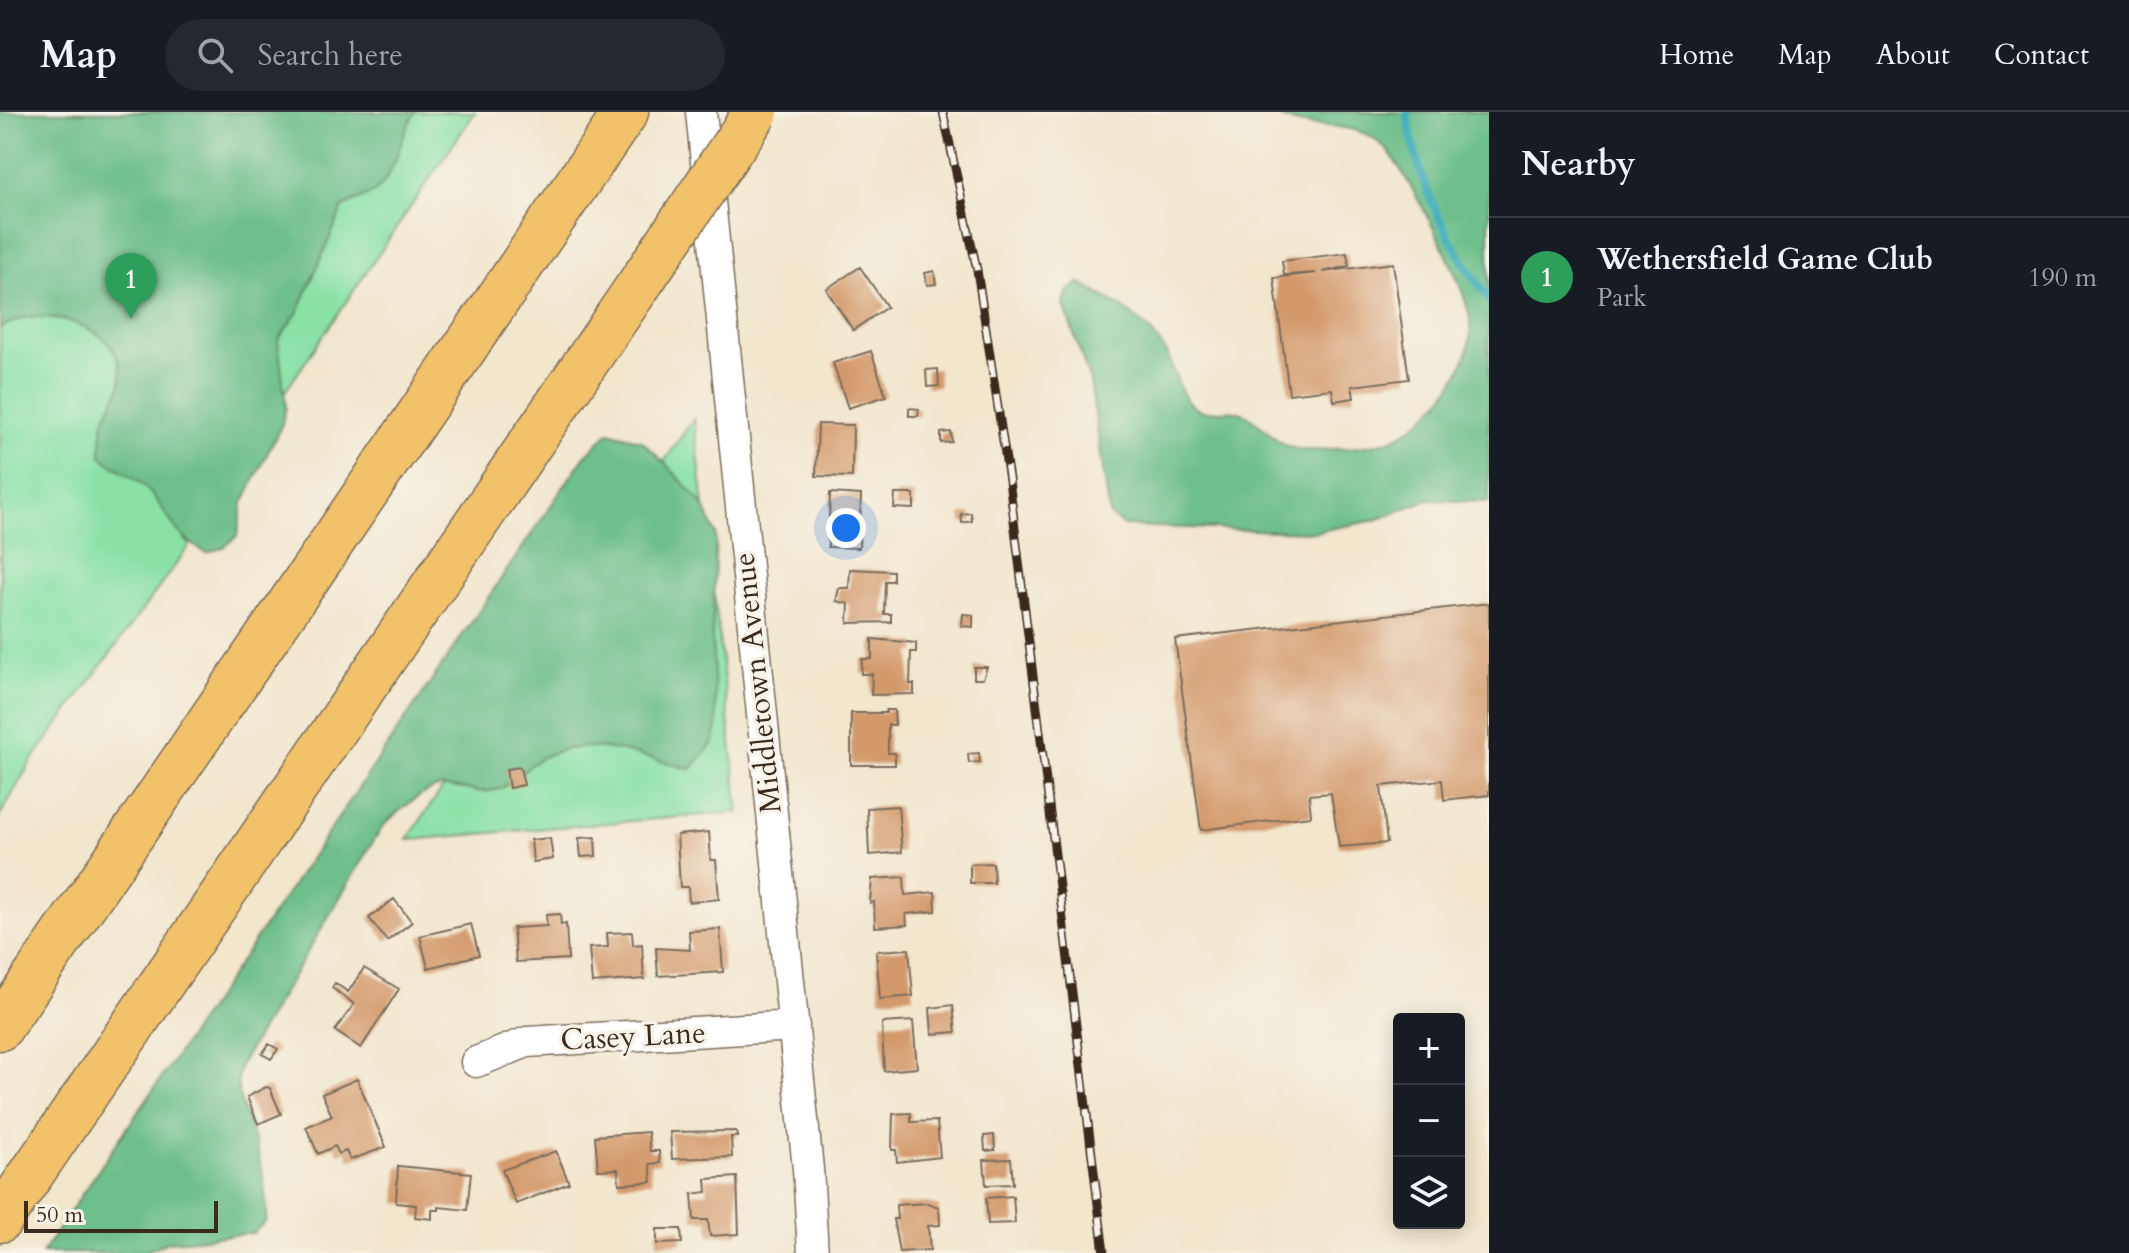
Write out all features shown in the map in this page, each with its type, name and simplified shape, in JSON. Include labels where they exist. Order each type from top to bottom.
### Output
[{"type":"highway","points":[[0,1220],[756,112]]},
{"type":"highway","points":[[0,1028],[625,113]]},
{"type":"street","name":"Middletown Avenue","points":[[701,112],[794,1026],[813,1253]]},
{"type":"street","name":"Casey Lane","points":[[476,1062],[527,1042],[794,1026]]},
{"type":"green space","points":[[0,112],[475,112],[185,539],[190,545],[30,763],[0,816]]},
{"type":"green space","points":[[0,112],[415,112],[385,181],[366,197],[343,207],[298,312],[278,340],[286,407],[282,424],[243,503],[237,536],[224,547],[207,553],[195,546],[179,532],[142,484],[101,456],[104,423],[121,384],[119,363],[113,349],[103,338],[75,323],[44,317],[14,321],[0,328]]},
{"type":"green space","points":[[1270,112],[1489,112],[1489,502],[1427,500],[1376,520],[1314,532],[1124,526],[1110,516],[1090,381],[1064,305],[1067,292],[1079,283],[1117,304],[1150,331],[1167,354],[1182,392],[1195,408],[1242,413],[1295,449],[1355,448],[1392,439],[1420,421],[1433,408],[1463,363],[1471,330],[1462,291],[1424,210],[1387,150],[1361,132],[1299,123]]},
{"type":"green space","points":[[694,418],[739,812],[407,840]]},
{"type":"green space","points":[[609,432],[642,441],[702,503],[716,534],[712,639],[717,726],[714,742],[691,769],[613,749],[572,748],[535,762],[502,788],[481,791],[440,787],[408,804],[380,830],[240,1065],[238,1092],[261,1165],[266,1221],[253,1233],[167,1242],[143,1253],[42,1253],[584,457]]},
{"type":"building","points":[[1347,253],[1349,266],[1322,272],[1393,263],[1409,379],[1352,386],[1354,398],[1334,401],[1332,389],[1289,394],[1274,278],[1316,273],[1284,275],[1282,261]]},
{"type":"building","points":[[860,267],[887,307],[853,330],[826,289]]},
{"type":"building","points":[[934,271],[936,284],[927,285],[925,273]]},
{"type":"building","points":[[871,351],[886,396],[848,408],[833,363]]},
{"type":"building","points":[[938,369],[939,386],[927,387],[926,370]]},
{"type":"building","points":[[909,408],[919,409],[918,416],[909,416]]},
{"type":"building","points":[[818,424],[853,425],[852,477],[816,476]]},
{"type":"building","points":[[951,432],[952,442],[941,443],[941,433]]},
{"type":"building","points":[[830,493],[861,495],[859,548],[828,547]]},
{"type":"building","points":[[895,494],[914,494],[914,509],[894,508]]},
{"type":"building","points":[[971,513],[972,521],[962,523],[961,514]]},
{"type":"building","points":[[850,569],[893,571],[893,581],[885,581],[884,614],[891,614],[891,622],[848,623],[849,604],[836,601],[839,588],[849,588]]},
{"type":"building","points":[[1489,603],[1489,795],[1444,800],[1442,780],[1381,786],[1387,843],[1339,847],[1331,793],[1309,795],[1311,816],[1201,830],[1175,639]]},
{"type":"building","points":[[963,614],[973,615],[973,627],[962,626]]},
{"type":"building","points":[[872,639],[916,643],[916,652],[911,652],[910,684],[914,684],[914,694],[871,695],[872,674],[861,674],[862,659],[872,659]]},
{"type":"building","points":[[974,667],[987,667],[983,679],[974,679]]},
{"type":"building","points":[[886,710],[894,710],[895,725],[888,725],[888,753],[895,753],[895,765],[851,765],[851,713],[886,713]]},
{"type":"building","points":[[979,753],[980,762],[969,763],[968,754]]},
{"type":"building","points":[[520,767],[524,785],[509,788],[506,769]]},
{"type":"building","points":[[898,806],[902,852],[869,855],[867,808]]},
{"type":"building","points":[[709,832],[711,860],[716,860],[719,899],[689,902],[688,887],[680,887],[677,835]]},
{"type":"building","points":[[595,837],[596,856],[581,857],[579,838]]},
{"type":"building","points":[[550,838],[553,859],[533,862],[531,840]]},
{"type":"building","points":[[993,863],[994,883],[970,883],[970,864]]},
{"type":"building","points":[[904,877],[905,895],[935,892],[936,911],[906,914],[907,925],[875,927],[874,902],[870,903],[872,879]]},
{"type":"building","points":[[394,899],[412,922],[387,941],[369,918]]},
{"type":"building","points":[[560,914],[561,925],[566,924],[568,959],[516,962],[513,928],[547,926],[546,915]]},
{"type":"building","points":[[471,924],[479,955],[428,968],[420,936]]},
{"type":"building","points":[[720,929],[723,972],[658,976],[656,948],[690,950],[689,931]]},
{"type":"building","points":[[632,932],[633,945],[642,944],[644,979],[592,983],[589,948],[608,947],[607,933]]},
{"type":"building","points":[[909,949],[913,996],[880,999],[876,951]]},
{"type":"building","points":[[364,968],[399,989],[361,1048],[335,1031],[354,1004],[332,988],[335,983],[348,992]]},
{"type":"building","points":[[953,1005],[956,1032],[932,1034],[930,1008]]},
{"type":"building","points":[[913,1021],[917,1068],[884,1071],[882,1023]]},
{"type":"building","points":[[269,1044],[278,1049],[271,1059],[262,1054]]},
{"type":"building","points":[[357,1079],[386,1147],[350,1160],[346,1151],[339,1154],[335,1146],[318,1154],[306,1127],[332,1116],[322,1094]]},
{"type":"building","points":[[270,1088],[281,1114],[258,1124],[247,1097]]},
{"type":"building","points":[[911,1113],[911,1122],[937,1121],[940,1157],[897,1162],[896,1150],[892,1150],[893,1114]]},
{"type":"building","points":[[736,1131],[737,1137],[731,1137],[732,1157],[672,1159],[670,1132]]},
{"type":"building","points":[[648,1132],[650,1151],[659,1151],[660,1163],[650,1164],[652,1182],[619,1184],[618,1169],[598,1170],[595,1136]]},
{"type":"building","points":[[994,1135],[995,1150],[985,1151],[984,1136]]},
{"type":"building","points":[[556,1151],[569,1183],[516,1204],[502,1170]]},
{"type":"building","points":[[1011,1159],[1013,1184],[986,1185],[984,1160]]},
{"type":"building","points":[[398,1166],[471,1173],[467,1210],[439,1207],[439,1210],[432,1210],[432,1219],[415,1217],[416,1205],[396,1203]]},
{"type":"building","points":[[737,1177],[739,1234],[710,1236],[708,1220],[694,1220],[692,1194],[707,1192],[706,1179]]},
{"type":"building","points":[[1013,1196],[1015,1223],[988,1224],[986,1198]]},
{"type":"building","points":[[927,1203],[939,1207],[940,1225],[928,1226],[930,1250],[899,1252],[893,1219],[897,1219],[896,1205]]},
{"type":"building","points":[[657,1229],[681,1229],[682,1243],[657,1244]]},
{"type":"waterway","points":[[1407,112],[1418,162],[1436,210],[1460,256],[1489,299]]},
{"type":"railway","points":[[943,112],[977,270],[1009,480],[1104,1253]]},
{"type":"place","name":"Wethersfield Game Club","points":[[131,319]]}]
